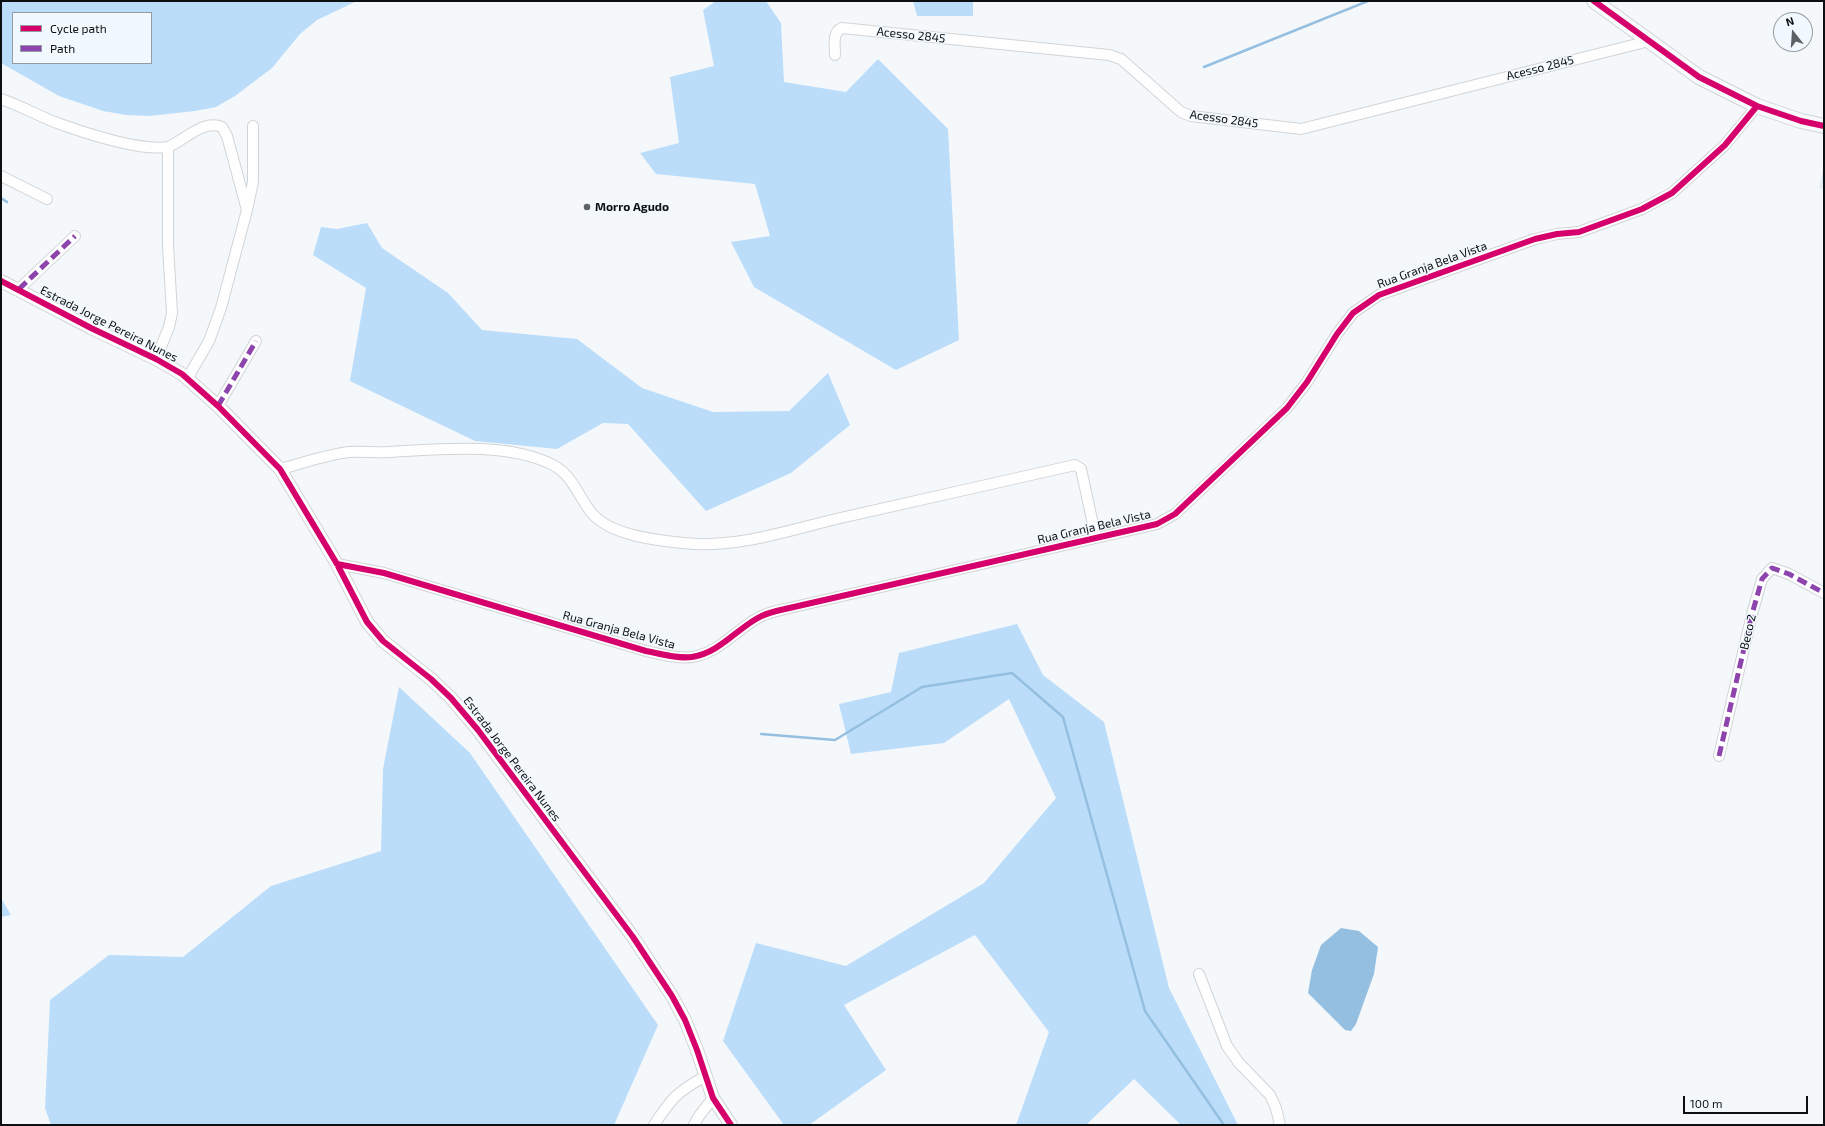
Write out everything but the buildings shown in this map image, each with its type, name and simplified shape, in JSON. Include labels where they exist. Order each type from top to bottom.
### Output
[{"type":"main road","points":[[1594,1],[1699,77],[1757,106],[1801,121],[1824,126]]},
{"type":"street","name":"Acesso 2845","points":[[835,55],[835,34],[837,30],[842,28],[1109,55],[1121,59],[1181,112],[1191,116],[1301,129],[1649,41]]},
{"type":"street","points":[[1,99],[60,124],[105,138],[137,145],[162,148],[168,147],[205,126],[215,124],[222,127],[227,136],[247,210]]},
{"type":"street","name":"Rua Granja Bela Vista","points":[[337,564],[384,573],[646,651],[674,657],[691,657],[704,654],[727,641],[756,618],[785,608],[1157,524],[1175,514],[1286,408],[1307,382],[1337,334],[1353,313],[1379,295],[1535,240],[1556,234],[1580,232],[1642,209],[1672,193],[1725,145],[1757,106]]},
{"type":"street","points":[[187,379],[209,341],[221,308],[247,210],[253,182],[254,126]]},
{"type":"street","points":[[156,359],[169,327],[172,312],[168,246],[168,147]]},
{"type":"street","points":[[1,176],[47,199]]},
{"type":"street","points":[[18,289],[75,236]]},
{"type":"street","name":"Estrada Jorge Pereira Nunes","points":[[1,280],[91,328],[156,359],[182,374],[218,406],[280,469],[337,564],[367,622],[383,641],[431,679],[451,698],[478,730],[633,937],[672,996],[685,1020],[713,1098],[731,1125]]},
{"type":"street","points":[[218,406],[256,341]]},
{"type":"street","points":[[280,469],[348,452],[388,452],[460,448],[510,453],[554,465],[567,475],[589,510],[596,518],[605,524],[636,536],[684,544],[715,545],[778,533],[1075,465],[1080,469],[1096,538]]},
{"type":"street","name":"Beco 2","points":[[1719,756],[1752,614],[1762,579],[1772,568],[1789,574],[1824,593]]},
{"type":"street","points":[[1200,974],[1213,1014],[1227,1046],[1239,1063],[1270,1095],[1276,1108],[1280,1125]]},
{"type":"street","points":[[654,1125],[668,1104],[681,1090],[704,1076]]},
{"type":"street","points":[[694,1125],[713,1098]]},
{"type":"shaded area","points":[[1,1],[357,1],[317,20],[300,34],[272,68],[235,96],[216,107],[149,116],[126,115],[103,111],[59,96],[1,63]]},
{"type":"shaded area","points":[[716,1],[766,1],[781,23],[784,82],[846,92],[878,59],[948,129],[959,340],[896,370],[754,287],[731,242],[770,236],[755,184],[656,174],[640,153],[679,143],[670,77],[714,66],[703,10]]},
{"type":"shaded area","points":[[913,1],[973,1],[973,16],[917,16]]},
{"type":"shaded area","points":[[1824,165],[1824,189],[1819,188]]},
{"type":"shaded area","points":[[367,223],[382,248],[448,293],[482,330],[577,339],[642,388],[713,412],[789,411],[828,373],[850,425],[791,473],[706,511],[628,424],[603,423],[557,449],[475,441],[350,381],[366,288],[313,255],[321,227],[337,229]]},
{"type":"shaded area","points":[[1017,624],[1043,675],[1104,722],[1169,988],[1238,1125],[1181,1125],[1134,1079],[1086,1125],[1016,1125],[1049,1032],[975,935],[844,1005],[886,1070],[809,1125],[784,1125],[723,1041],[756,943],[846,966],[984,883],[1056,798],[1009,699],[944,743],[851,754],[839,704],[891,692],[899,653]]},
{"type":"shaded area","points":[[399,687],[470,753],[658,1025],[614,1125],[51,1125],[45,1108],[50,1000],[109,955],[183,957],[271,886],[381,851],[383,769]]},
{"type":"shaded area","points":[[1,898],[11,915],[1,917]]},
{"type":"shaded area","points":[[1341,928],[1359,931],[1378,947],[1374,974],[1356,1024],[1351,1031],[1345,1030],[1308,993],[1312,970],[1321,945]]},
{"type":"waterway","points":[[1204,67],[1368,1]]},
{"type":"waterway","points":[[1,198],[7,202]]},
{"type":"waterway","points":[[761,734],[835,740],[922,687],[1012,673],[1063,717],[1145,1011],[1224,1125]]},
{"type":"marked path","points":[[19,289],[75,236]]},
{"type":"marked path","points":[[218,406],[256,341]]},
{"type":"marked path","points":[[1719,756],[1752,614],[1762,579],[1772,568],[1789,574],[1824,593]]},
{"type":"cycle path","points":[[1594,1],[1699,77],[1757,106],[1801,121],[1824,126]]},
{"type":"cycle path","points":[[337,564],[384,573],[646,651],[669,656],[692,657],[701,655],[718,647],[748,624],[762,616],[774,612],[1157,524],[1175,514],[1287,408],[1307,382],[1337,334],[1353,313],[1379,295],[1535,239],[1557,234],[1579,232],[1642,209],[1672,193],[1725,145],[1757,106]]},
{"type":"cycle path","points":[[1,281],[91,328],[156,359],[182,374],[218,406],[280,469],[337,564],[367,622],[383,641],[431,679],[451,698],[478,730],[633,937],[672,996],[685,1020],[713,1098],[731,1125]]},
{"type":"place","name":"Morro Agudo","points":[[587,207]]}]
